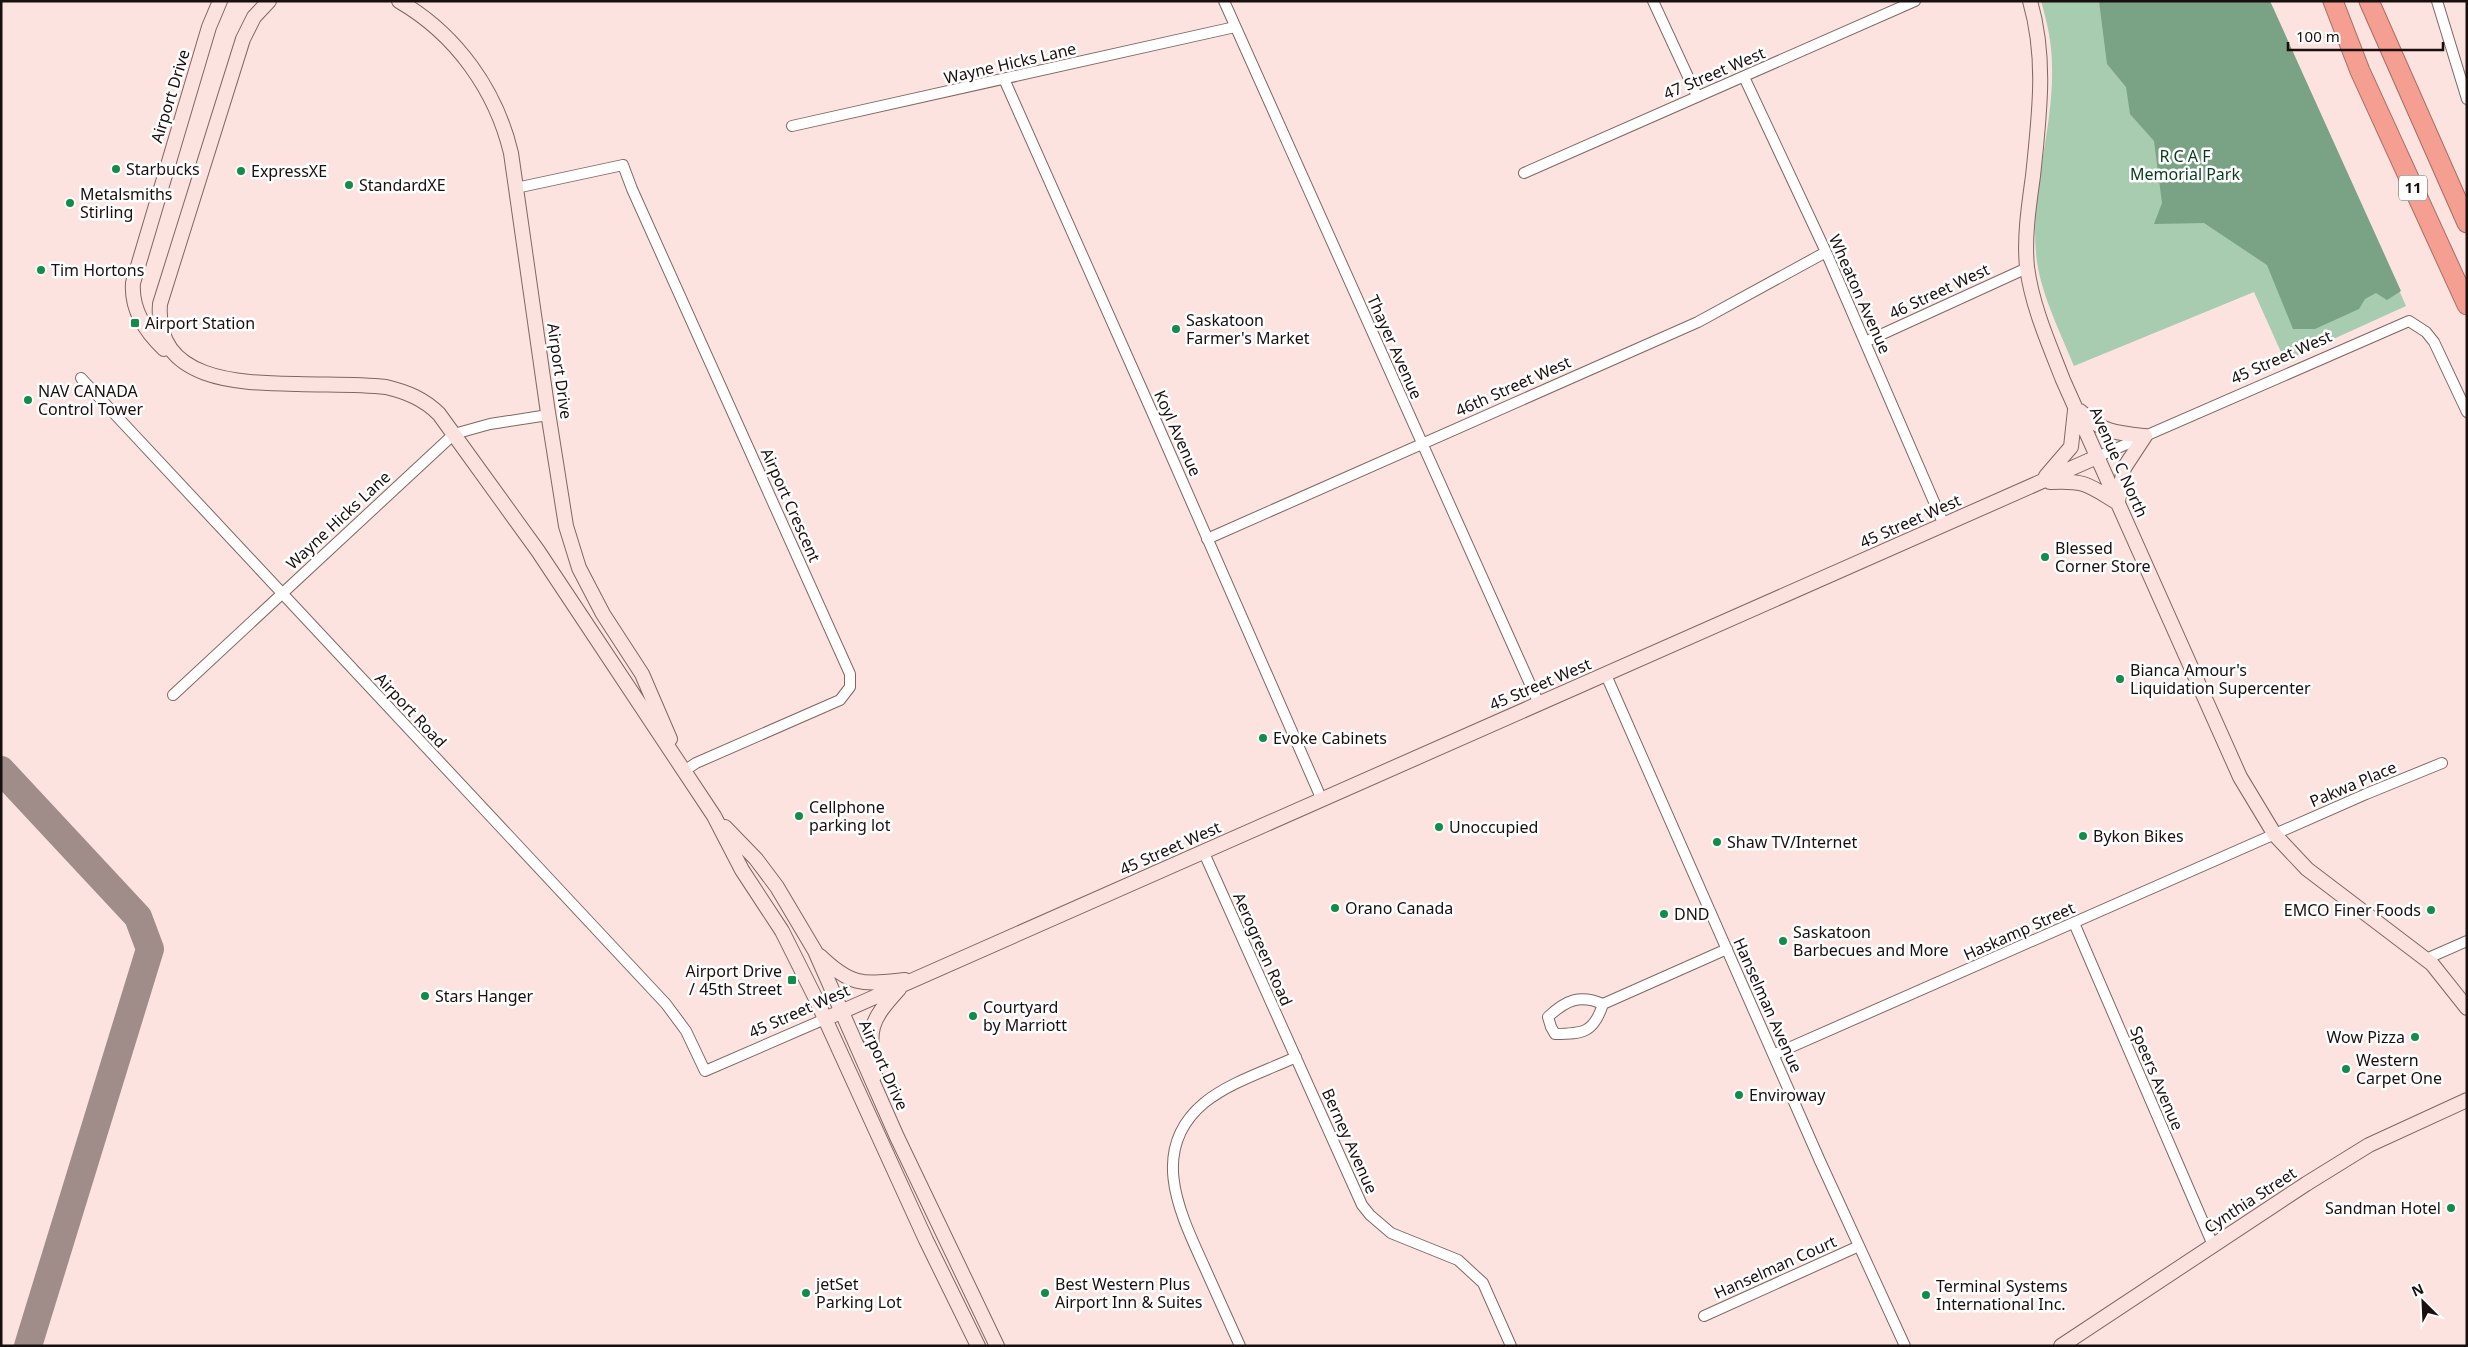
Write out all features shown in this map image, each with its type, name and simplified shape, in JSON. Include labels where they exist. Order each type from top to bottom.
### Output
[{"type":"highway","points":[[2320,1],[2340,41],[2360,71]]},
{"type":"highway","name":"11","points":[[2333,1],[2360,71],[2467,305]]},
{"type":"highway","name":"11","points":[[2369,1],[2467,223]]},
{"type":"main road","name":"Airport Drive","points":[[220,1],[209,27],[133,283],[133,302],[138,316],[162,346],[181,360],[208,374],[240,381],[368,386],[405,392],[432,407],[454,434],[538,551],[714,816],[742,870],[786,938],[926,1240],[978,1346]]},
{"type":"main road","name":"Airport Drive","points":[[181,360],[168,347],[160,329],[160,304],[243,39],[254,17],[269,1]]},
{"type":"main road","name":"Airport Drive","points":[[399,1],[444,34],[483,83],[505,130],[516,188],[548,415],[566,526],[580,568],[603,614],[642,674],[682,767]]},
{"type":"main road","name":"Avenue C North","points":[[2030,1],[2038,33],[2041,78],[2030,195],[2027,268],[2040,320],[2097,457],[2240,777],[2275,835],[2312,873],[2432,964],[2467,1008]]},
{"type":"main road","points":[[2040,482],[2076,480],[2087,484],[2118,503],[2122,472],[2145,436],[2108,431],[2091,422],[2075,406]]},
{"type":"main road","points":[[2040,482],[2071,447],[2075,406]]},
{"type":"main road","name":"45 Street West","points":[[825,1019],[2097,457]]},
{"type":"main road","name":"Airport Drive","points":[[714,816],[756,860],[776,886],[815,951],[936,1222],[997,1346]]},
{"type":"main road","points":[[815,951],[832,968],[852,981],[870,983],[909,982]]},
{"type":"main road","points":[[877,1091],[871,1047],[871,1028],[878,1013],[909,982]]},
{"type":"main road","name":"Cynthia Street","points":[[2061,1346],[2213,1245],[2370,1145],[2467,1100]]},
{"type":"street","name":"Thayer Avenue","points":[[1224,1],[1539,704]]},
{"type":"street","points":[[1653,1],[1697,96]]},
{"type":"street","name":"47 Street West","points":[[1524,173],[1915,1]]},
{"type":"street","points":[[2437,1],[2467,99]]},
{"type":"street","name":"Wayne Hicks Lane","points":[[792,126],[1004,80],[1235,26]]},
{"type":"street","name":"Wheaton Avenue","points":[[1744,77],[1826,252],[1944,525]]},
{"type":"street","name":"Koyl Avenue","points":[[1004,80],[1322,800]]},
{"type":"street","name":"Airport Crescent","points":[[516,188],[623,165],[632,189],[851,677],[849,690],[840,700],[696,763],[682,767]]},
{"type":"street","name":"46th Street West","points":[[1207,539],[1698,322],[1826,252]]},
{"type":"street","name":"46 Street West","points":[[1864,342],[2027,268]]},
{"type":"street","name":"45 Street West","points":[[2097,457],[2388,328],[2409,321],[2426,332],[2434,342],[2467,412]]},
{"type":"street","name":"Airport Road","points":[[81,378],[666,1004],[686,1031],[705,1071]]},
{"type":"street","name":"Wayne Hicks Lane","points":[[173,695],[454,434],[490,424],[548,415]]},
{"type":"street","name":"Hanselman Avenue","points":[[1606,675],[1905,1346]]},
{"type":"street","name":"Pakwa Place","points":[[2275,835],[2442,763]]},
{"type":"street","name":"Haskamp Street","points":[[1775,1054],[2275,835]]},
{"type":"street","name":"Aerogreen Road","points":[[1204,853],[1296,1057]]},
{"type":"street","name":"Speers Avenue","points":[[2074,923],[2213,1245]]},
{"type":"street","points":[[2426,959],[2467,941]]},
{"type":"street","points":[[1604,1004],[1590,998],[1574,1000],[1559,1006],[1548,1017],[1550,1027],[1555,1034],[1572,1034],[1586,1031],[1597,1022],[1604,1004],[1727,949]]},
{"type":"street","name":"45 Street West","points":[[705,1071],[825,1019]]},
{"type":"street","points":[[1240,1346],[1180,1212],[1172,1180],[1174,1150],[1185,1125],[1204,1104],[1230,1088],[1296,1057]]},
{"type":"street","name":"Berney Avenue","points":[[1296,1057],[1362,1205],[1370,1215],[1391,1233],[1458,1260],[1483,1283],[1511,1346]]},
{"type":"street","name":"Hanselman Court","points":[[1704,1316],[1859,1246]]},
{"type":"green space","name":"R C A F Memorial Park","points":[[2041,1],[2270,1],[2406,306],[2285,361],[2254,292],[2074,366],[2047,301],[2037,262],[2035,237],[2038,188],[2052,90],[2051,49]]},
{"type":"shaded area","points":[[2099,1],[2270,1],[2401,291],[2387,300],[2376,293],[2365,299],[2359,309],[2315,329],[2293,329],[2267,265],[2204,223],[2154,224],[2162,203],[2154,141],[2130,114],[2126,87],[2107,64]]},
{"type":"taxiway","points":[[1,770],[138,917],[150,949],[28,1346]]},
{"type":"place","name":"Starbucks","points":[[116,169]]},
{"type":"place","name":"ExpressXE","points":[[241,171]]},
{"type":"place","name":"StandardXE","points":[[349,185]]},
{"type":"place","name":"Metalsmiths Stirling","points":[[70,203]]},
{"type":"place","name":"Tim Hortons","points":[[41,270]]},
{"type":"place","name":"Airport Station","points":[[135,323]]},
{"type":"place","name":"Saskatoon Farmer's Market","points":[[1176,329]]},
{"type":"place","name":"NAV CANADA Control Tower","points":[[28,400]]},
{"type":"place","name":"Blessed Corner Store","points":[[2045,557]]},
{"type":"place","name":"Bianca Amour's Liquidation Supercenter","points":[[2120,679]]},
{"type":"place","name":"Evoke Cabinets","points":[[1263,738]]},
{"type":"place","name":"Cellphone parking lot","points":[[799,816]]},
{"type":"place","name":"Unoccupied","points":[[1439,827]]},
{"type":"place","name":"Bykon Bikes","points":[[2083,836]]},
{"type":"place","name":"Shaw TV/Internet","points":[[1717,842]]},
{"type":"place","name":"Orano Canada","points":[[1335,908]]},
{"type":"place","name":"EMCO Finer Foods","points":[[2431,910]]},
{"type":"place","name":"DND","points":[[1664,914]]},
{"type":"place","name":"Saskatoon Barbecues and More","points":[[1783,941]]},
{"type":"place","name":"Airport Drive / 45th Street","points":[[792,980]]},
{"type":"place","name":"Stars Hanger","points":[[425,996]]},
{"type":"place","name":"Courtyard by Marriott","points":[[973,1016]]},
{"type":"place","name":"Wow Pizza","points":[[2415,1037]]},
{"type":"place","name":"Western Carpet One","points":[[2346,1069]]},
{"type":"place","name":"Enviroway","points":[[1739,1095]]},
{"type":"place","name":"Sandman Hotel","points":[[2451,1208]]},
{"type":"place","name":"jetSet Parking Lot","points":[[806,1293]]},
{"type":"place","name":"Best Western Plus Airport Inn & Suites","points":[[1045,1293]]},
{"type":"place","name":"Terminal Systems International Inc.","points":[[1926,1295]]}]
